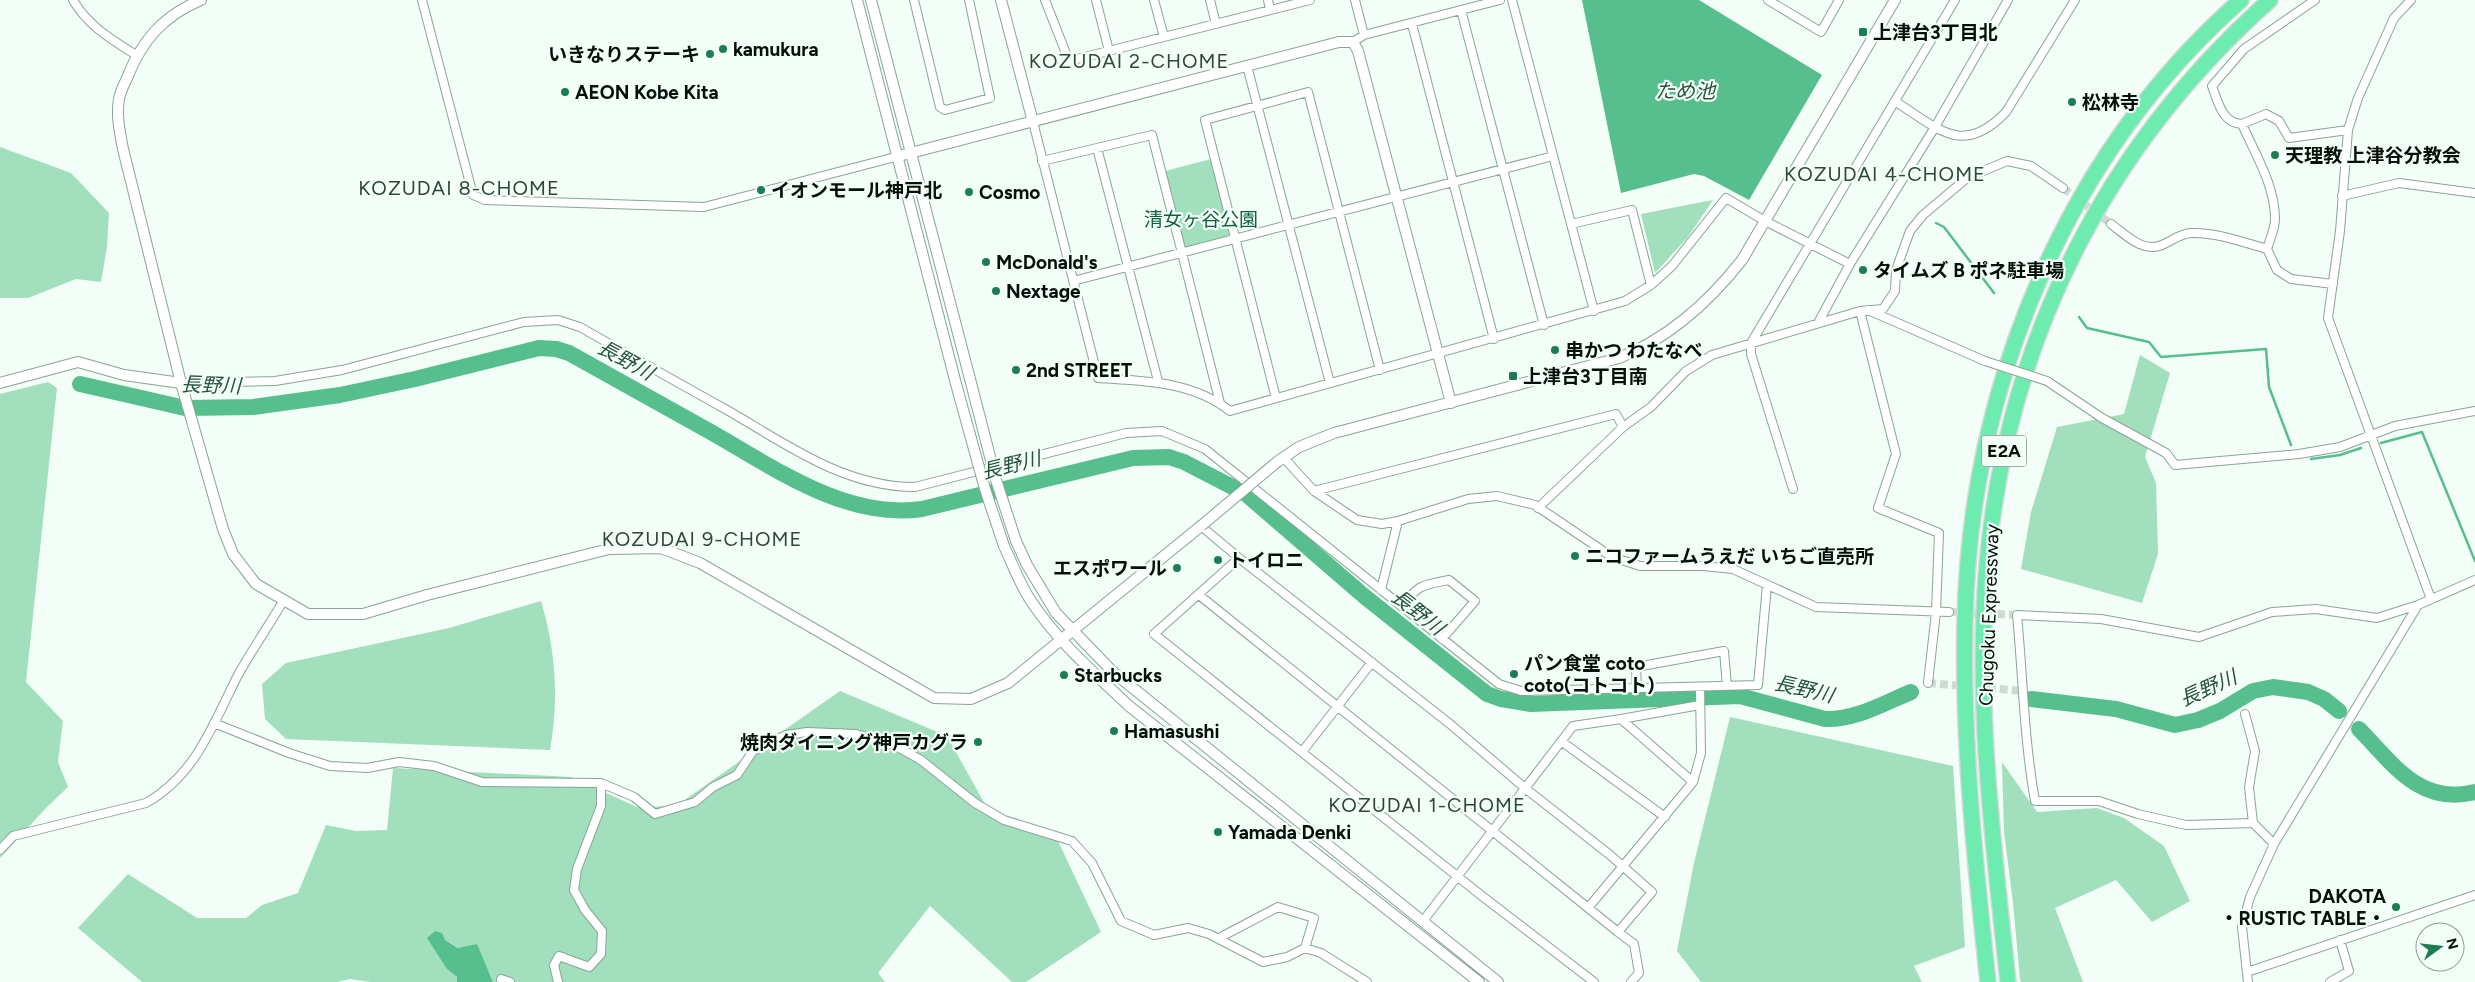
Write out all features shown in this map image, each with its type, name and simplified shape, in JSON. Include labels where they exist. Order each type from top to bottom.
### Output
[{"type":"highway","name":"Chugoku Expressway","points":[[1988,982],[1970,803],[1964,688],[1964,618],[1975,502],[1998,394],[2034,291],[2057,241],[2084,192],[2146,102],[2192,48],[2241,0]]},
{"type":"highway","name":"Chugoku Expressway","points":[[2008,982],[1986,743],[1985,618],[1994,504],[2016,404],[2031,352],[2073,253],[2129,158],[2161,114],[2205,64],[2270,0]]},
{"type":"street","points":[[73,0],[86,19],[95,28],[136,55]]},
{"type":"street","points":[[202,0],[179,11],[159,26],[136,55],[119,99],[118,122],[181,382],[223,529],[233,554],[256,584],[308,614],[363,614],[427,595],[609,550],[661,548],[700,563],[934,698],[971,698],[1008,683],[1062,641],[1280,460],[1320,438],[1602,364],[1631,353],[1659,338],[1686,319],[1723,284],[1742,260],[1895,0]]},
{"type":"street","points":[[422,0],[473,195],[484,200],[704,207],[1339,42],[1353,42],[1364,35],[1500,0]]},
{"type":"street","points":[[857,0],[985,489],[1004,546],[1028,597],[1077,658],[1130,706],[1479,982]]},
{"type":"street","points":[[872,0],[996,480],[1016,541],[1040,590],[1056,613],[1113,672],[1498,982]]},
{"type":"street","points":[[914,0],[940,107],[945,110],[990,98],[969,0]]},
{"type":"street","points":[[1001,0],[1098,378],[1158,381],[1183,388],[1220,403],[1230,411],[1594,311],[1625,301],[1651,285],[1672,266],[1726,198],[1765,221],[1850,264]]},
{"type":"street","points":[[1045,0],[1069,61],[1310,0]]},
{"type":"street","points":[[1096,0],[1108,51]]},
{"type":"street","points":[[1154,0],[1164,37]]},
{"type":"street","points":[[1210,0],[1216,24]]},
{"type":"street","points":[[1268,0],[1270,10]]},
{"type":"street","points":[[1356,0],[1364,35]]},
{"type":"street","points":[[1512,0],[1594,311]]},
{"type":"street","points":[[1768,0],[1778,3],[1821,32],[1839,0]]},
{"type":"street","points":[[1793,489],[1751,354],[1751,343],[1955,0]]},
{"type":"street","points":[[1818,323],[1850,264],[1935,127],[2008,0]]},
{"type":"street","points":[[1896,102],[1935,127],[1963,138],[1980,134],[2006,112],[2075,0]]},
{"type":"street","points":[[2315,0],[2244,49],[2212,86],[2222,112],[2234,123],[2242,124],[2266,114],[2279,121],[2289,138],[2348,130]]},
{"type":"street","points":[[2411,0],[2394,18],[2358,98],[2348,130],[2328,318],[2431,599]]},
{"type":"street","points":[[1461,10],[1544,325]]},
{"type":"street","points":[[1412,24],[1494,339]]},
{"type":"street","points":[[1353,42],[1358,51],[1451,403]]},
{"type":"street","points":[[1247,66],[1330,383]]},
{"type":"street","points":[[1276,398],[1205,120],[1308,92],[1380,370]]},
{"type":"street","points":[[2242,124],[2258,162],[2270,181],[2275,218],[2267,249],[2278,270],[2292,279],[2333,284]]},
{"type":"street","points":[[1042,161],[1152,135],[1220,403]]},
{"type":"street","points":[[1096,148],[1158,381]]},
{"type":"street","points":[[1073,281],[1553,156]]},
{"type":"street","points":[[1538,508],[1623,428],[1651,407],[1686,371],[1712,355],[1863,310],[1883,309],[1895,291],[1896,270],[1910,231],[1923,215],[1967,178],[2007,161],[2031,166],[2062,188]]},
{"type":"street","points":[[2342,196],[2399,183],[2475,193]]},
{"type":"street","points":[[1571,224],[1632,210],[1651,285]]},
{"type":"street","points":[[2111,224],[2138,244],[2148,247],[2162,245],[2175,237],[2190,233],[2227,238],[2267,249]]},
{"type":"street","points":[[1863,310],[1985,361],[2047,381],[2102,418],[2166,453],[2175,464],[2298,454],[2340,447],[2395,426],[2475,410]]},
{"type":"street","points":[[1863,310],[1896,454],[1878,508],[1939,533],[1936,612],[1928,683]]},
{"type":"street","points":[[0,384],[78,362],[124,376],[181,382],[274,381],[342,370],[524,322],[558,320],[580,327],[826,467],[873,484],[891,487],[915,487],[1126,433],[1162,431],[1205,449],[1499,684],[1522,691],[1758,685],[1767,586]]},
{"type":"street","points":[[1314,491],[1616,414],[1623,428]]},
{"type":"street","points":[[1280,460],[1314,491],[1357,520],[1382,524],[1398,521],[1468,499],[1497,496],[1538,508],[1612,557],[1640,566],[1703,566],[1733,569],[1816,608],[1949,612]]},
{"type":"street","points":[[1381,590],[1398,521]]},
{"type":"street","points":[[1201,526],[1372,662],[1623,866],[1652,892],[1618,932]]},
{"type":"street","points":[[1239,558],[1154,634],[1594,982]]},
{"type":"street","points":[[1402,607],[1414,590],[1424,585],[1449,580],[1474,601],[1442,639]]},
{"type":"street","points":[[2253,823],[2186,825],[2138,814],[2099,801],[2035,801],[2027,757],[2024,691],[2017,615],[2101,619],[2199,637],[2272,612],[2316,609],[2377,618],[2418,605],[2475,582]]},
{"type":"street","points":[[1199,595],[1634,944],[1639,973],[1631,982]]},
{"type":"street","points":[[0,850],[13,836],[146,803],[164,793],[183,774],[198,754],[239,674],[284,600]]},
{"type":"street","points":[[2248,982],[2242,928],[2250,897],[2274,844],[2418,605]]},
{"type":"street","points":[[1636,688],[1636,667],[1724,651],[1727,686]]},
{"type":"street","points":[[1302,752],[1372,662]]},
{"type":"street","points":[[1588,908],[1693,782],[1701,753],[1700,687]]},
{"type":"street","points":[[1423,921],[1574,726],[1700,705]]},
{"type":"street","points":[[2245,714],[2255,751],[2249,788],[2253,823],[2274,844]]},
{"type":"street","points":[[1621,719],[1693,782]]},
{"type":"street","points":[[214,723],[289,753],[330,766],[367,768],[399,762],[434,766],[482,782],[601,783],[634,797],[655,814],[695,802],[713,787],[736,775],[753,751],[786,735],[807,732],[856,734],[883,740],[921,760],[976,803],[1004,820],[1072,841],[1092,863],[1121,921],[1154,935],[1188,928],[1220,938],[1263,962],[1287,957],[1305,948],[1321,953],[1367,982]]},
{"type":"street","points":[[1561,741],[1665,817]]},
{"type":"street","points":[[558,982],[554,965],[559,956],[589,968],[602,954],[602,931],[585,910],[574,890],[577,869],[601,806],[601,783]]},
{"type":"street","points":[[2247,972],[2475,895]]},
{"type":"street","points":[[1220,938],[1278,907],[1314,918],[1305,948]]},
{"type":"street","points":[[2330,982],[2349,971],[2340,940]]},
{"type":"street","points":[[501,979],[510,982]]},
{"type":"green space","points":[[0,147],[71,173],[109,213],[107,247],[101,282],[76,279],[28,298],[0,298]]},
{"type":"green space","name":"清女ヶ谷公園","points":[[1211,159],[1231,238],[1184,249],[1165,171]]},
{"type":"green space","points":[[1713,200],[1688,237],[1655,273],[1641,214]]},
{"type":"green space","points":[[2140,355],[2170,373],[2145,457],[2156,483],[2158,554],[2142,603],[2021,569],[2031,512],[2057,427],[2124,414]]},
{"type":"green space","points":[[48,382],[57,388],[26,682],[63,721],[58,762],[68,787],[0,858],[0,394]]},
{"type":"green space","points":[[541,601],[553,657],[555,694],[550,750],[286,739],[265,719],[262,684],[286,663],[449,628]]},
{"type":"green space","points":[[840,691],[947,736],[991,815],[1057,839],[1101,932],[1026,982],[1012,982],[930,906],[878,973],[885,982],[493,982],[484,963],[445,940],[447,969],[457,977],[457,982],[370,982],[350,979],[337,982],[142,982],[78,928],[128,874],[197,918],[246,918],[262,905],[298,893],[326,825],[356,831],[387,830],[393,768],[571,777],[637,807],[676,806]]},
{"type":"green space","points":[[1730,717],[1953,766],[1965,947],[1914,966],[1922,982],[1701,982],[1677,951],[1694,863]]},
{"type":"green space","points":[[2002,762],[2037,812],[2097,808],[2124,818],[2164,846],[2190,901],[2152,922],[2116,880],[2055,908],[2083,982],[2021,982],[2004,832]]},
{"type":"water","name":"ため池","points":[[1582,0],[1699,0],[1822,75],[1749,200],[1704,176],[1694,174],[1621,193]]},
{"type":"water","points":[[435,931],[442,933],[445,940],[458,948],[477,944],[493,982],[457,982],[457,977],[447,969],[427,938]]},
{"type":"waterway","points":[[1936,223],[1944,227],[1994,293]]},
{"type":"waterway","points":[[2079,317],[2087,328],[2149,342],[2161,357],[2266,349],[2269,387],[2291,445]]},
{"type":"waterway","name":"長野川","points":[[80,384],[185,408],[253,407],[340,395],[415,379],[539,348],[556,349],[569,353],[811,488],[865,507],[893,510],[922,509],[1133,458],[1169,457],[1184,462],[1246,494],[1364,596],[1487,694],[1501,699],[1531,704],[1740,696],[1825,719],[1836,719],[1859,714],[1911,692]]},
{"type":"waterway","points":[[2381,443],[2422,432],[2475,561]]},
{"type":"waterway","points":[[2311,459],[2340,455],[2361,448]]},
{"type":"waterway","name":"長野川","points":[[2031,699],[2116,709],[2175,725],[2198,720],[2220,711],[2253,691],[2273,687],[2308,692],[2324,699],[2339,711]]},
{"type":"waterway","name":"長野川","points":[[2359,729],[2396,768],[2409,779],[2423,787],[2438,793],[2456,795],[2475,792]]},
{"type":"tunnel","points":[[2063,188],[2111,224]]},
{"type":"tunnel","points":[[1949,612],[2017,615]]},
{"type":"tunnel","points":[[1928,683],[2024,691]]},
{"type":"place","name":"上津台3丁目北","points":[[1863,32]]},
{"type":"place","name":"kamukura","points":[[723,49]]},
{"type":"place","name":"いきなりステーキ","points":[[710,54]]},
{"type":"place","name":"AEON Kobe Kita","points":[[565,92]]},
{"type":"place","name":"松林寺","points":[[2072,102]]},
{"type":"place","name":"天理教 上津谷分教会","points":[[2275,155]]},
{"type":"place","name":"イオンモール神戸北","points":[[761,190]]},
{"type":"place","name":"Cosmo","points":[[969,192]]},
{"type":"place","name":"McDonald's","points":[[986,262]]},
{"type":"place","name":"タイムズ B ポネ駐車場","points":[[1863,270]]},
{"type":"place","name":"Nextage","points":[[996,291]]},
{"type":"place","name":"串かつ わたなべ","points":[[1555,350]]},
{"type":"place","name":"2nd STREET","points":[[1016,370]]},
{"type":"place","name":"上津台3丁目南","points":[[1513,376]]},
{"type":"place","name":"ニコファームうえだ いちご直売所","points":[[1575,556]]},
{"type":"place","name":"トイロニ","points":[[1218,560]]},
{"type":"place","name":"エスポワール","points":[[1177,568]]},
{"type":"place","name":"パン食堂 coto coto(コトコト)","points":[[1514,674]]},
{"type":"place","name":"Starbucks","points":[[1064,675]]},
{"type":"place","name":"Hamasushi","points":[[1114,731]]},
{"type":"place","name":"焼肉ダイニング神戸カグラ","points":[[978,742]]},
{"type":"place","name":"Yamada Denki","points":[[1218,832]]},
{"type":"place","name":"DAKOTA ・RUSTIC TABLE・","points":[[2396,907]]},
{"type":"district","name":"KOZUDAI 2-CHOME","points":[[1129,61]]},
{"type":"district","name":"KOZUDAI 4-CHOME","points":[[1885,174]]},
{"type":"district","name":"KOZUDAI 8-CHOME","points":[[459,188]]},
{"type":"district","name":"KOZUDAI 9-CHOME","points":[[702,539]]},
{"type":"district","name":"KOZUDAI 1-CHOME","points":[[1427,805]]}]
